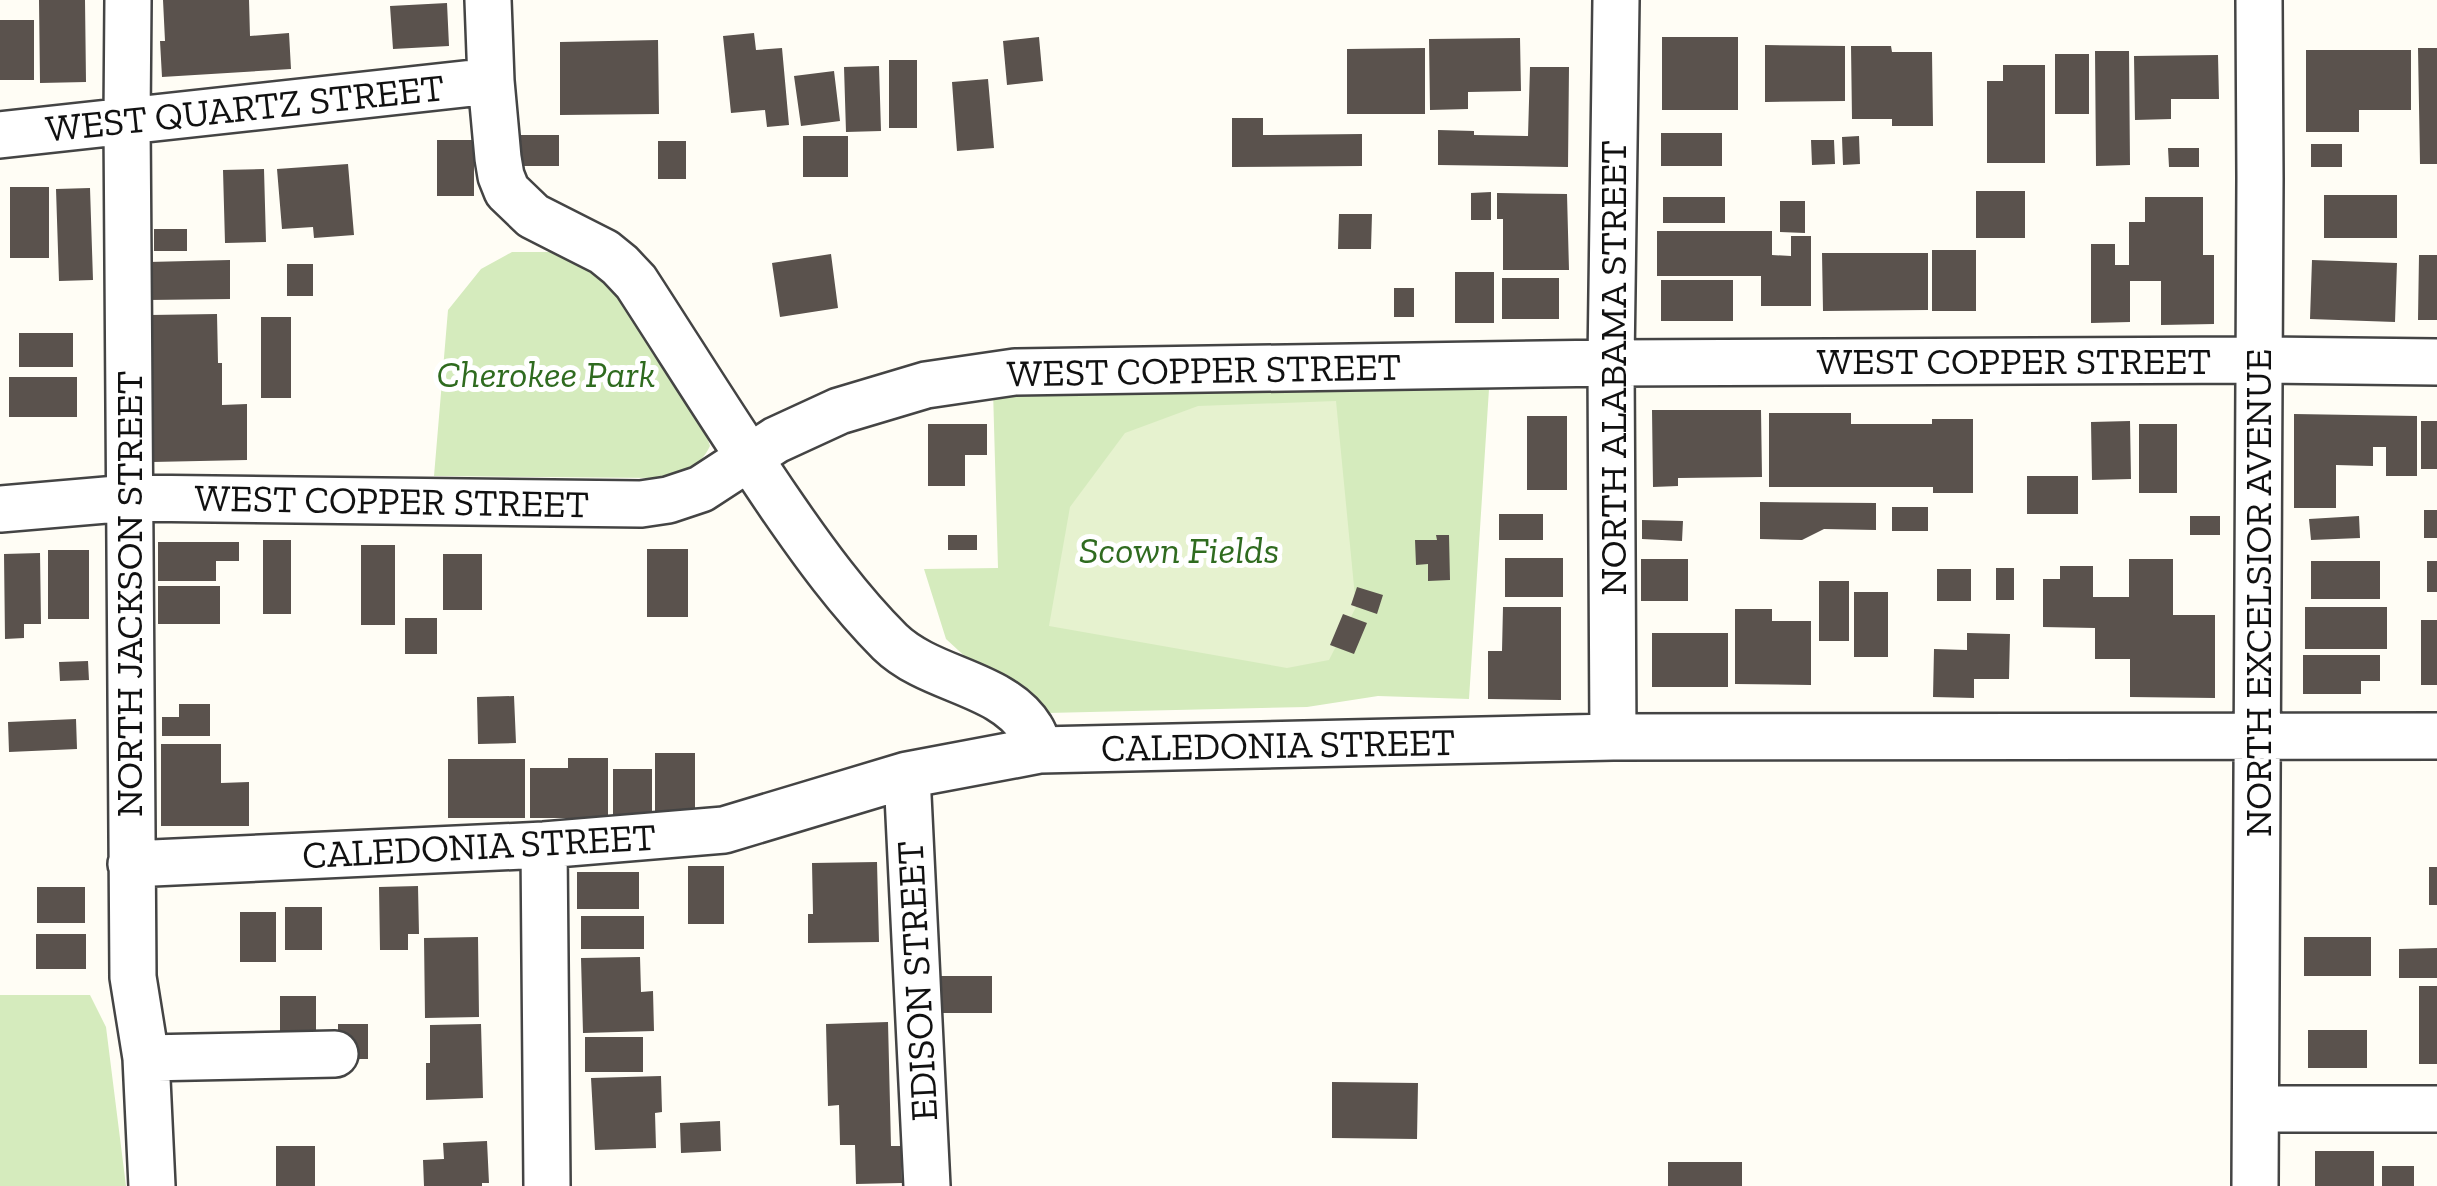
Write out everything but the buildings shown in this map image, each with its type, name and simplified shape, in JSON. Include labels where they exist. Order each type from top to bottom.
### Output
[{"type":"street","name":"NORTH JACKSON STREET","points":[[128,0],[133,977],[146,1058],[152,1186]]},
{"type":"street","points":[[488,0],[491,81],[501,176],[507,191],[533,216],[604,252],[636,282],[748,457],[844,592],[890,642],[907,657],[986,692],[1019,714],[1032,730],[1040,750]]},
{"type":"street","name":"NORTH ALABAMA STREET","points":[[1613,737],[1611,362],[1616,0]]},
{"type":"street","name":"NORTH EXCELSIOR AVENUE","points":[[2255,1186],[2259,0]]},
{"type":"street","name":"WEST QUARTZ STREET","points":[[0,134],[491,81]]},
{"type":"street","name":"WEST COPPER STREET","points":[[0,509],[129,498],[641,504],[701,489],[748,457],[839,411],[926,385],[976,376],[1065,371],[1611,362],[2437,362]]},
{"type":"street","name":"CALEDONIA STREET","points":[[131,864],[544,845],[724,830],[907,776],[1040,750],[1613,737],[2437,736]]},
{"type":"street","name":"EDISON STREET","points":[[907,776],[927,1186]]},
{"type":"street","points":[[544,845],[548,1186]]},
{"type":"street","points":[[146,1058],[335,1054]]},
{"type":"street","points":[[2256,1109],[2437,1109]]},
{"type":"green space","name":"Cherokee Park","points":[[512,252],[551,252],[606,274],[706,434],[710,446],[696,464],[662,478],[434,476],[448,310],[481,269]]},
{"type":"green space","name":"Scown Fields","points":[[1489,389],[1469,699],[1378,696],[1307,707],[1047,713],[996,685],[946,639],[924,569],[998,568],[993,390]]},
{"type":"green space","points":[[1336,401],[1356,607],[1329,660],[1287,668],[1049,626],[1070,507],[1125,433],[1198,406]]},
{"type":"green space","points":[[0,995],[90,995],[106,1027],[126,1186],[0,1186]]}]
